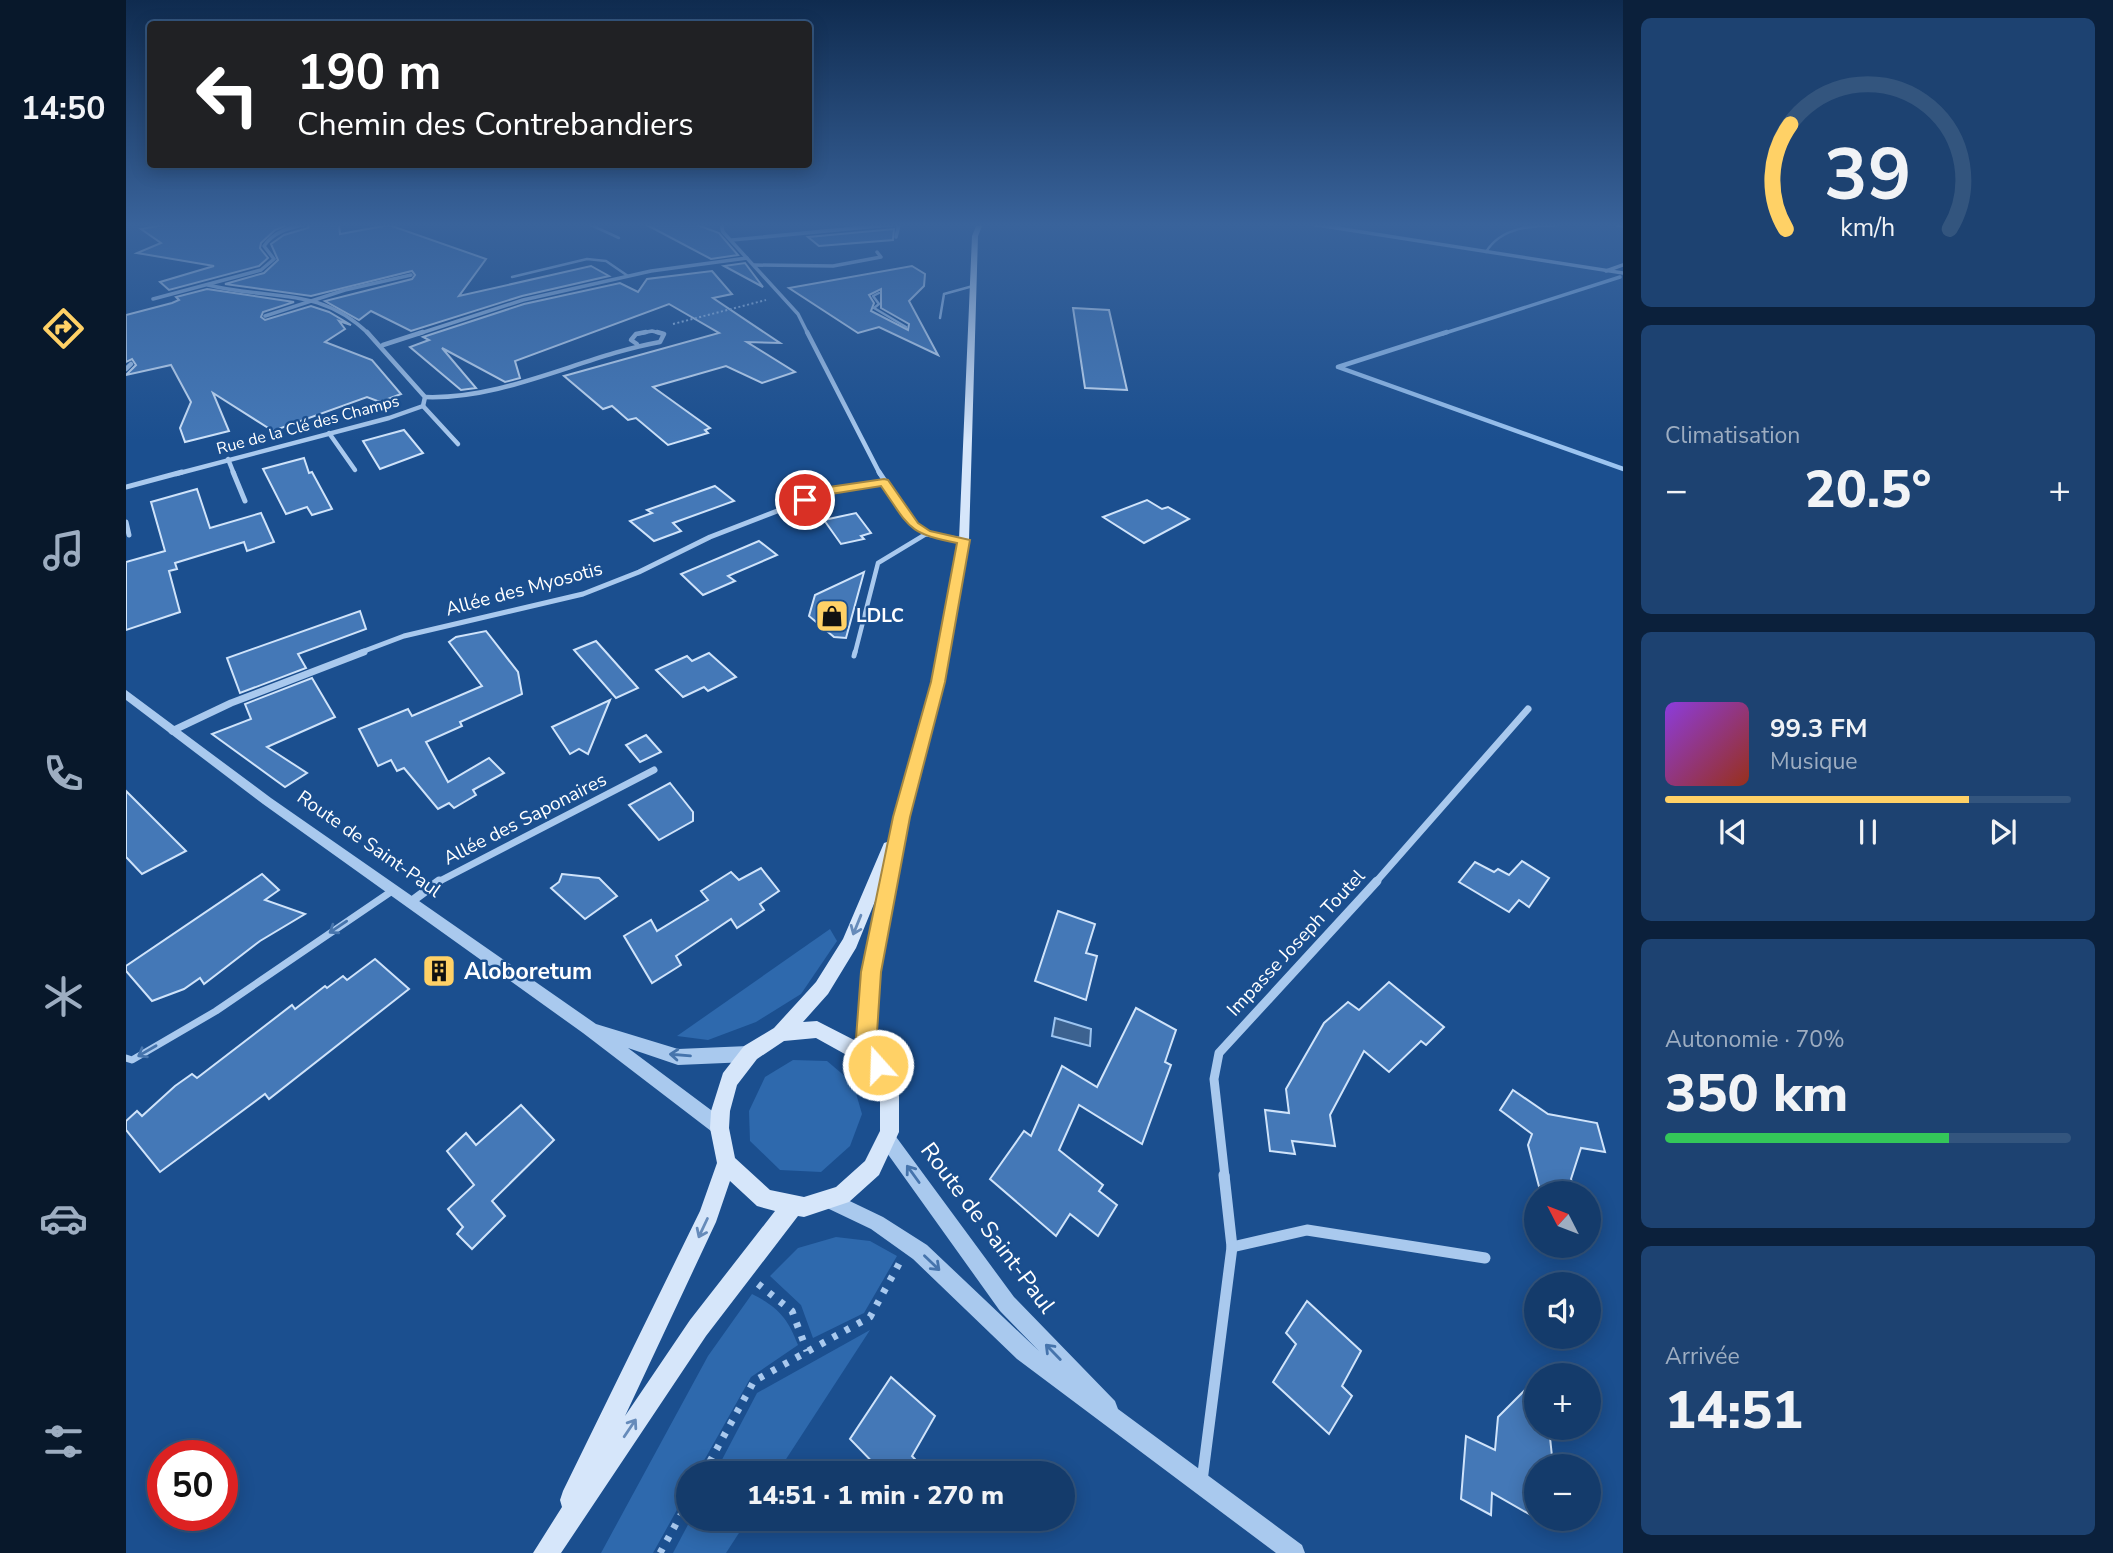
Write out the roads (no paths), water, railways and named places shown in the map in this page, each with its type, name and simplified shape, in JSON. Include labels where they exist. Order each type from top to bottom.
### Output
[{"type":"main road","points":[[866,1052],[871,972],[902,817],[938,682],[964,540],[973,296]]},
{"type":"main road","points":[[780,1034],[817,1029],[844,1038],[866,1052],[878,1065],[891,1100],[888,1140],[868,1177],[833,1202],[791,1208],[753,1194],[726,1164],[717,1125],[725,1086],[748,1054],[780,1034],[822,988],[850,943],[902,817]]},
{"type":"main road","points":[[548,1549],[709,1215],[726,1164]]},
{"type":"main road","points":[[548,1549],[698,1328],[791,1208]]},
{"type":"street","points":[[153,299],[163,296]]},
{"type":"street","points":[[279,296],[315,300]]},
{"type":"street","points":[[265,316],[326,296]]},
{"type":"street","points":[[383,345],[538,296]]},
{"type":"street","points":[[782,296],[798,313],[884,482],[914,525],[926,534],[964,540]]},
{"type":"street","name":"Rue de la Clé des Champs","points":[[126,487],[423,406],[425,397],[396,366],[383,345],[335,307],[315,300]]},
{"type":"street","points":[[425,397],[449,398],[521,382],[637,344],[652,344],[665,338],[663,333],[652,331],[633,336],[631,340],[637,344]]},
{"type":"street","points":[[126,369],[131,364]]},
{"type":"street","points":[[423,406],[458,444]]},
{"type":"street","points":[[328,433],[355,470]]},
{"type":"street","points":[[228,459],[245,501]]},
{"type":"street","name":"Allée des Myosotis","points":[[172,731],[231,703],[404,636],[583,594],[639,572],[710,537],[829,491],[884,482]]},
{"type":"street","points":[[126,522],[129,535]]},
{"type":"street","name":"Route de Saint-Paul","points":[[127,697],[588,1028],[717,1125]]},
{"type":"street","name":"Impasse Joseph Toutel","points":[[1202,1485],[1232,1247],[1214,1079],[1219,1053],[1350,912],[1528,709]]},
{"type":"street","name":"Allée des Saponaires","points":[[412,901],[439,881],[654,770]]},
{"type":"street","name":"Route de Saint-Paul","points":[[588,1028],[678,1057],[748,1054]]},
{"type":"street","name":"Route de Saint-Paul","points":[[888,1140],[1007,1304],[1135,1436]]},
{"type":"street","name":"Route de Saint-Paul","points":[[833,1202],[877,1223],[909,1245],[1024,1352],[1294,1553]]},
{"type":"street","points":[[1232,1247],[1307,1230],[1485,1258]]},
{"type":"lane","points":[[873,296],[879,304],[874,308],[906,327]]},
{"type":"lane","points":[[940,318],[944,296]]},
{"type":"lane","points":[[854,656],[878,563],[905,550],[926,534]]},
{"type":"lane","points":[[126,1058],[132,1060],[216,1011],[394,889]]},
{"type":"waterway","points":[[1442,334],[1559,296]]},
{"type":"waterway","points":[[1447,332],[1338,367],[1623,469]]},
{"type":"place","name":"LDLC","points":[[832,616]]},
{"type":"place","name":"Aloboretum","points":[[439,971]]}]
